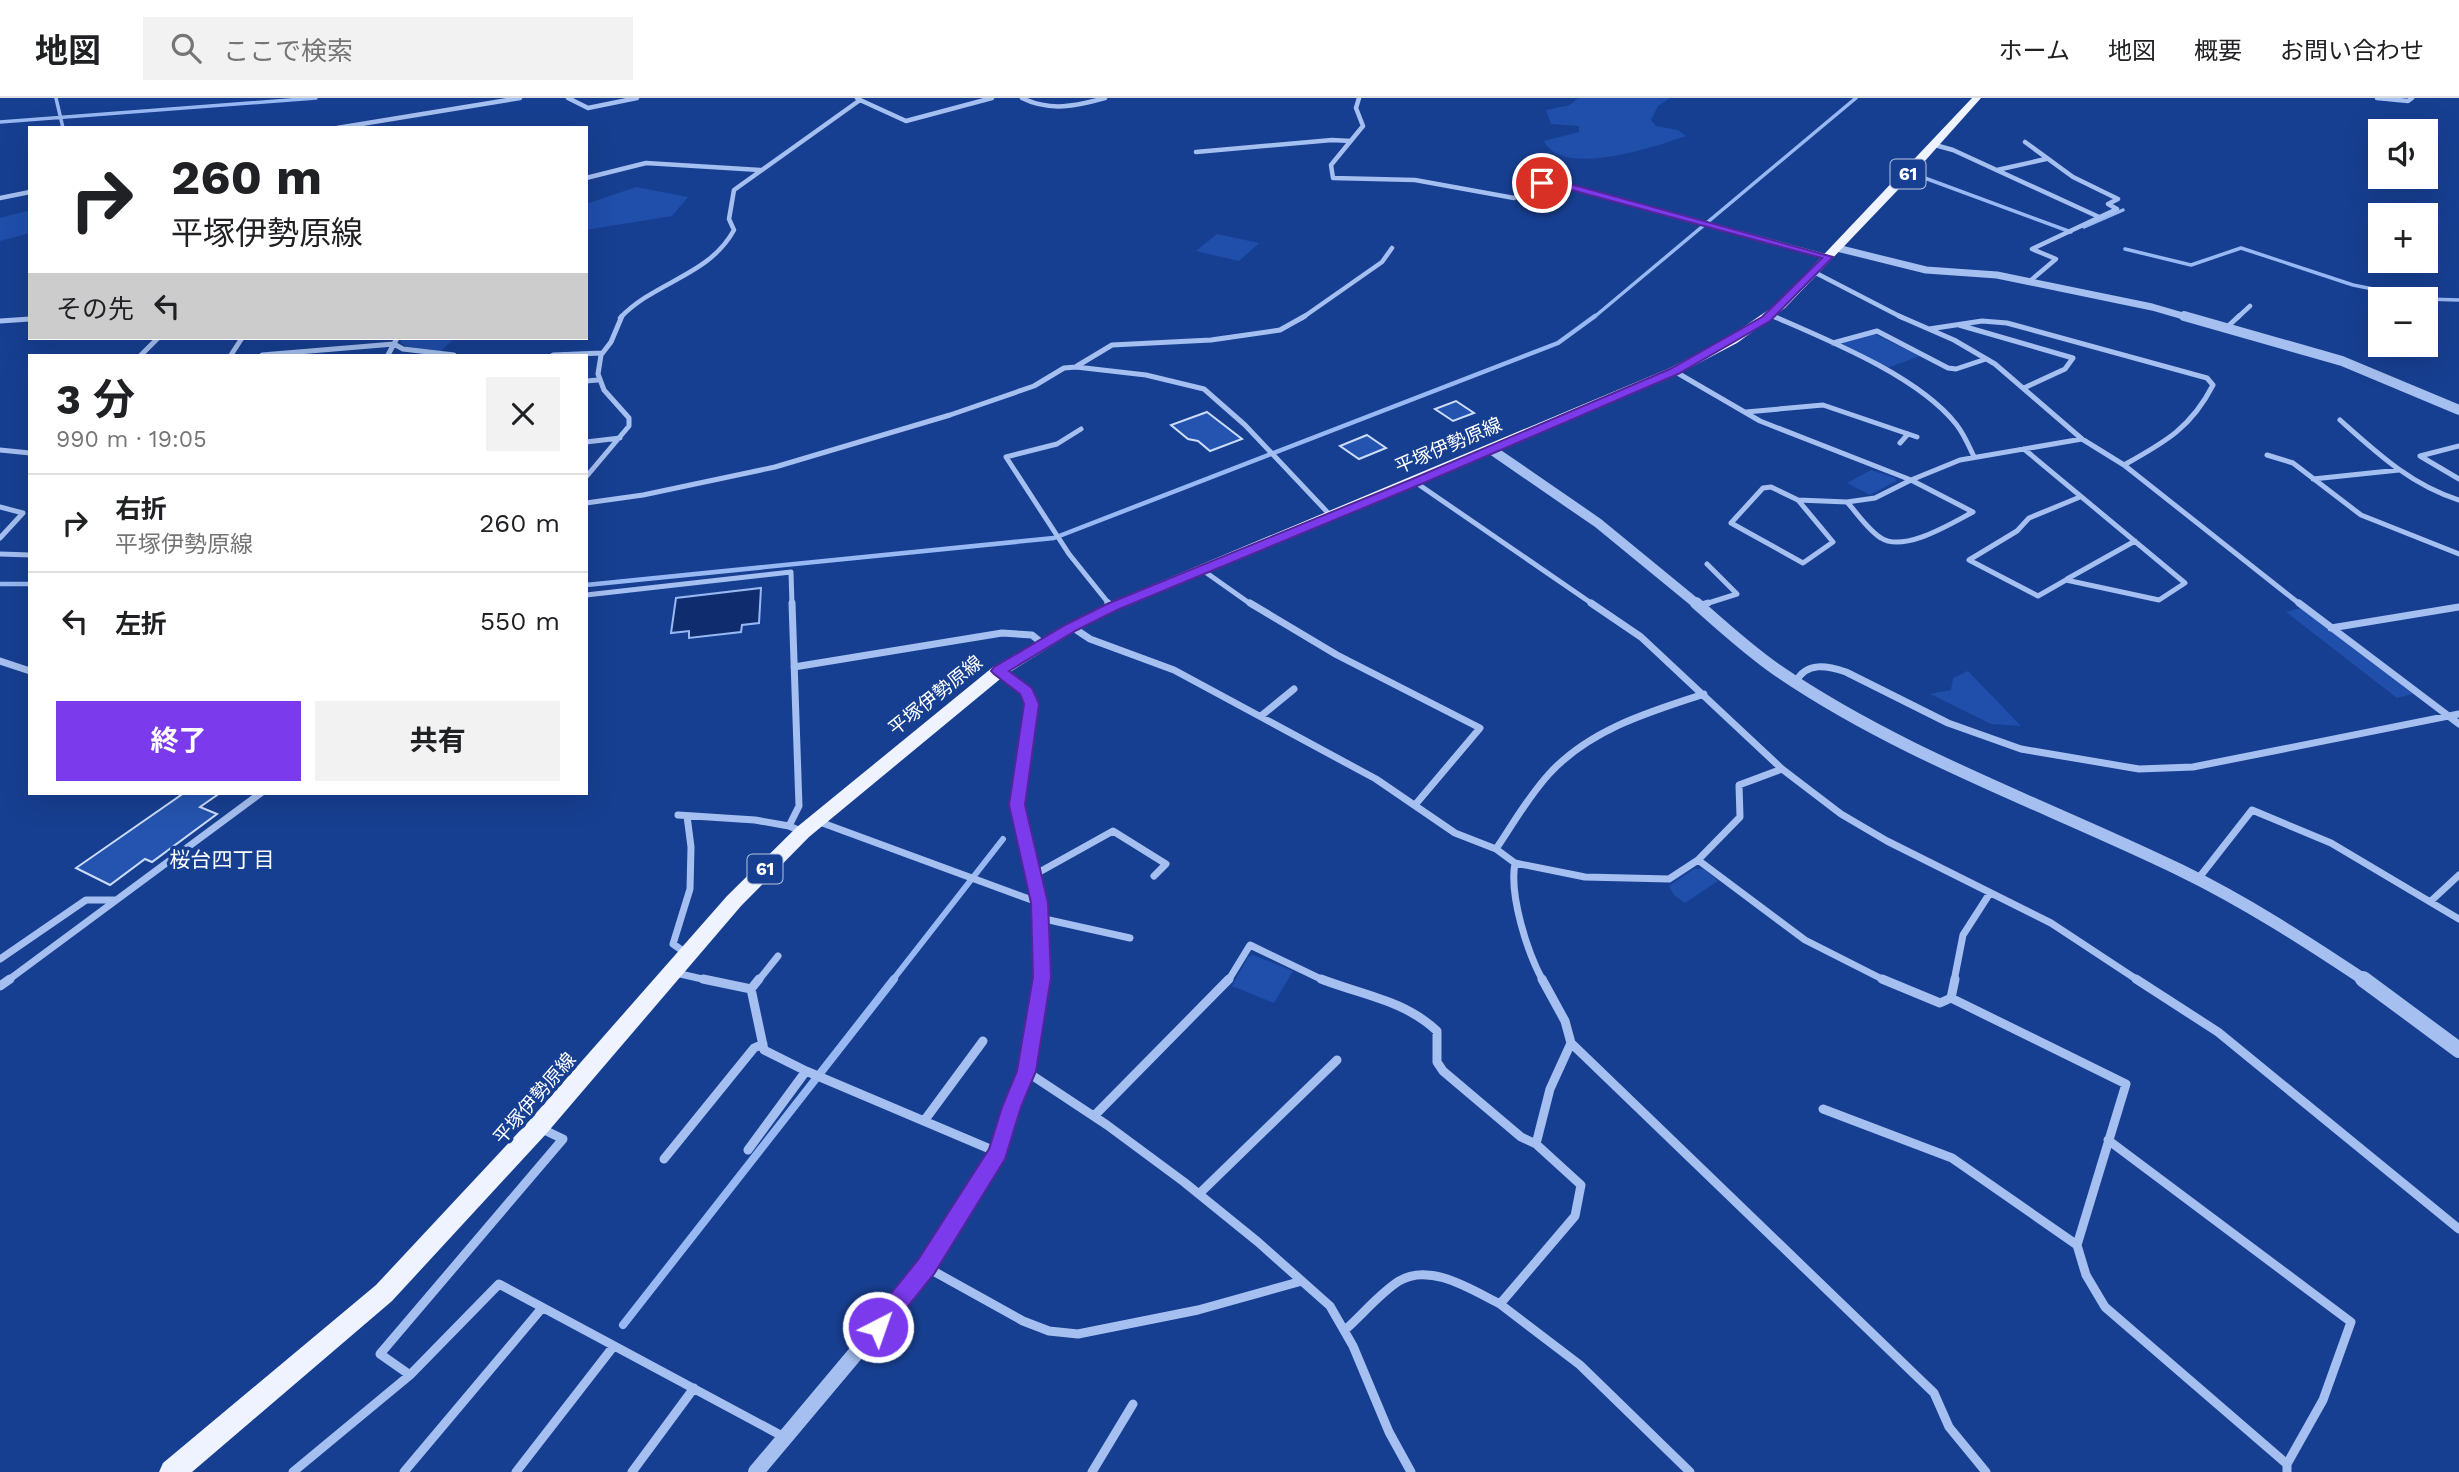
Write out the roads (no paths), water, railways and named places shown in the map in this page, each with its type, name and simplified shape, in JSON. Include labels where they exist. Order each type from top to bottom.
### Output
[{"type":"main road","name":"平塚伊勢原線","points":[[172,1472],[384,1293],[538,1127],[686,954],[803,826],[999,671],[1043,643],[1112,607],[1674,372],[1734,340],[1770,315],[1814,272],[1977,98]]},
{"type":"street","points":[[349,126],[520,98]]},
{"type":"street","points":[[568,98],[588,108],[637,98]]},
{"type":"street","points":[[588,475],[629,426],[629,418],[605,392],[598,380],[597,368],[602,353],[611,343],[620,319],[631,307],[715,258],[729,244],[734,230],[729,219],[734,190],[858,99],[906,121],[992,98]]},
{"type":"street","points":[[1022,98],[1042,108],[1105,98]]},
{"type":"street","points":[[1359,98],[1356,108],[1363,126],[1331,165],[1333,178],[1415,180],[1514,198],[1542,183],[1553,182],[1833,252],[1926,270],[2029,281],[2152,307],[2342,361],[2459,410]]},
{"type":"street","points":[[2377,98],[2408,101],[2412,98]]},
{"type":"street","points":[[1196,152],[1332,140],[1351,141]]},
{"type":"street","points":[[2025,142],[2046,159],[2096,190],[2118,199],[2108,204],[2117,209],[2032,249],[2056,258],[2029,281]]},
{"type":"street","points":[[1935,145],[2099,217]]},
{"type":"street","points":[[1996,170],[2046,159]]},
{"type":"street","points":[[588,178],[646,163],[760,170]]},
{"type":"street","points":[[0,198],[28,192]]},
{"type":"street","points":[[1076,367],[1112,345],[1211,340],[1280,330],[1322,305],[1382,262],[1392,248]]},
{"type":"street","points":[[1814,272],[1896,316],[1986,359],[2082,439],[2124,466],[2459,724]]},
{"type":"street","points":[[2225,329],[2250,306]]},
{"type":"street","points":[[1770,315],[1833,344],[1928,399],[1955,422],[1974,457]]},
{"type":"street","points":[[0,321],[28,319]]},
{"type":"street","points":[[1928,329],[1982,321],[2028,328],[2207,378],[2213,385],[2203,407],[2187,428],[2124,466]]},
{"type":"street","points":[[1956,323],[2073,358],[2066,369],[2024,388]]},
{"type":"street","points":[[1833,344],[1877,331],[1948,368],[1956,369],[1986,359]]},
{"type":"street","points":[[142,354],[157,340]]},
{"type":"street","points":[[272,354],[395,341],[403,349],[446,354]]},
{"type":"street","points":[[577,354],[602,353]]},
{"type":"street","points":[[588,503],[643,495],[775,467],[950,415],[1034,386],[1064,368],[1076,367],[1146,375],[1205,389],[1245,425],[1331,516]]},
{"type":"street","points":[[1674,372],[1746,412],[1816,445],[1911,480],[1973,512],[1923,538],[1890,541],[1882,539],[1847,502]]},
{"type":"street","points":[[588,381],[598,380]]},
{"type":"street","points":[[1746,412],[1823,405],[1917,437]]},
{"type":"street","points":[[2340,420],[2399,470],[2429,490],[2459,500]]},
{"type":"street","points":[[1081,429],[1057,444],[1006,457],[1054,532],[1097,592],[1112,607]]},
{"type":"street","points":[[1900,443],[1908,434]]},
{"type":"street","points":[[588,442],[620,438]]},
{"type":"street","points":[[1798,500],[1833,542],[1803,563],[1731,523],[1763,488],[1771,487],[1798,500],[1847,502],[1875,498],[1911,480],[1974,457],[2082,439]]},
{"type":"street","points":[[2459,446],[2420,456],[2459,479]]},
{"type":"street","points":[[2024,449],[2185,583],[2159,600],[2066,580]]},
{"type":"street","points":[[0,450],[28,453]]},
{"type":"street","points":[[1492,450],[1582,509],[1741,644],[1796,682],[1906,742],[2050,813],[2198,879],[2310,945],[2429,1025],[2459,1050]]},
{"type":"street","points":[[2267,455],[2293,463],[2361,515],[2459,554]]},
{"type":"street","points":[[2313,479],[2399,470]]},
{"type":"street","points":[[1415,482],[1641,637],[1782,769],[1841,814],[1887,841],[2050,923],[2218,1032],[2459,1229]]},
{"type":"street","points":[[2080,497],[2029,518],[2017,531],[1969,560],[2038,596],[2135,541]]},
{"type":"street","points":[[0,507],[27,511]]},
{"type":"street","points":[[0,538],[27,511]]},
{"type":"street","points":[[0,554],[28,555]]},
{"type":"street","points":[[1707,564],[1737,594]]},
{"type":"street","points":[[1201,569],[1286,626],[1360,668],[1480,728],[1415,805]]},
{"type":"street","points":[[588,595],[791,572],[799,806],[803,826]]},
{"type":"street","points":[[1698,606],[1747,591]]},
{"type":"street","points":[[2331,628],[2459,607]]},
{"type":"street","points":[[1072,627],[1090,639],[1174,670],[1261,716],[1376,779],[1455,833],[1496,849],[1515,863],[1585,877],[1669,879],[1698,860],[1730,831],[1740,817],[1739,785],[1782,769]]},
{"type":"street","points":[[794,667],[1002,633],[1032,635],[1043,643]]},
{"type":"street","points":[[0,661],[28,670]]},
{"type":"street","points":[[1796,682],[1801,674],[1813,667],[1828,666],[1846,672],[1948,723],[2021,749],[2139,769],[2193,767],[2459,713]]},
{"type":"street","points":[[756,1472],[926,1267],[998,1153],[1011,1107],[1026,1071],[1042,977],[1040,911],[1017,805],[1031,704],[1027,692],[999,671]]},
{"type":"street","points":[[1261,716],[1294,689]]},
{"type":"street","points":[[1496,849],[1549,774],[1580,746],[1634,718],[1704,694]]},
{"type":"street","points":[[0,986],[258,795]]},
{"type":"street","points":[[2198,879],[2252,810],[2331,843],[2459,919]]},
{"type":"street","points":[[686,954],[673,944],[690,889],[691,847],[682,816],[803,826],[1040,911],[1130,938]]},
{"type":"street","points":[[1034,875],[1114,831],[1169,861],[1154,876]]},
{"type":"street","points":[[1698,860],[1805,940],[1873,975],[1940,1003],[1951,998]]},
{"type":"street","points":[[1515,863],[1512,880],[1533,963],[1565,1021],[1571,1043],[1934,1393],[1949,1427],[1986,1472]]},
{"type":"street","points":[[2431,901],[2459,875]]},
{"type":"street","points":[[1951,998],[1963,935],[1990,893]]},
{"type":"street","points":[[0,959],[86,900],[116,900]]},
{"type":"street","points":[[1095,1115],[1227,982],[1250,946],[1328,981],[1376,995],[1428,1021],[1437,1031],[1437,1062],[1443,1071],[1521,1137],[1536,1144],[1581,1185],[1575,1216],[1500,1304]]},
{"type":"street","points":[[751,989],[778,956]]},
{"type":"street","points":[[671,972],[751,989]]},
{"type":"street","points":[[751,989],[765,1050],[806,1071],[998,1153]]},
{"type":"street","points":[[1951,998],[2126,1084],[2108,1140],[2077,1245],[2086,1275],[2105,1307],[2287,1468],[2323,1400],[2351,1322],[2108,1140]]},
{"type":"street","points":[[924,1121],[983,1041]]},
{"type":"street","points":[[1536,1144],[1550,1089],[1571,1043]]},
{"type":"street","points":[[664,1159],[754,1048],[763,1044]]},
{"type":"street","points":[[1200,1194],[1337,1060]]},
{"type":"street","points":[[748,1150],[806,1071]]},
{"type":"street","points":[[1026,1071],[1095,1115],[1200,1194],[1330,1306],[1346,1329],[1397,1451],[1411,1472]]},
{"type":"street","points":[[1824,1109],[1952,1158],[2077,1245]]},
{"type":"street","points":[[411,1375],[380,1354],[563,1139],[538,1127]]},
{"type":"street","points":[[926,1267],[1023,1321],[1049,1331],[1079,1334],[1198,1310],[1303,1281]]},
{"type":"street","points":[[1346,1329],[1400,1280],[1434,1274],[1459,1283],[1500,1304],[1580,1366],[1690,1472]]},
{"type":"street","points":[[293,1472],[411,1375],[499,1284],[785,1438]]},
{"type":"street","points":[[404,1472],[542,1308]]},
{"type":"street","points":[[516,1472],[613,1347]]},
{"type":"street","points":[[632,1472],[694,1388]]},
{"type":"street","points":[[1093,1472],[1133,1404]]},
{"type":"waterway","points":[[56,98],[61,117]]},
{"type":"waterway","points":[[61,117],[316,98]]},
{"type":"waterway","points":[[1593,318],[1856,98]]},
{"type":"waterway","points":[[0,122],[61,117]]},
{"type":"waterway","points":[[61,117],[63,126]]},
{"type":"waterway","points":[[1922,177],[2071,232]]},
{"type":"waterway","points":[[2084,227],[2123,210]]},
{"type":"waterway","points":[[2125,249],[2191,265],[2241,248],[2368,288]]},
{"type":"waterway","points":[[2438,299],[2459,300]]},
{"type":"waterway","points":[[588,585],[1054,538],[1558,343],[1595,316]]},
{"type":"waterway","points":[[0,584],[28,584]]},
{"type":"waterway","points":[[892,981],[1003,839]]},
{"type":"waterway","points":[[623,1325],[894,979]]},
{"type":"district","name":"桜台四丁目","points":[[222,860]]}]
